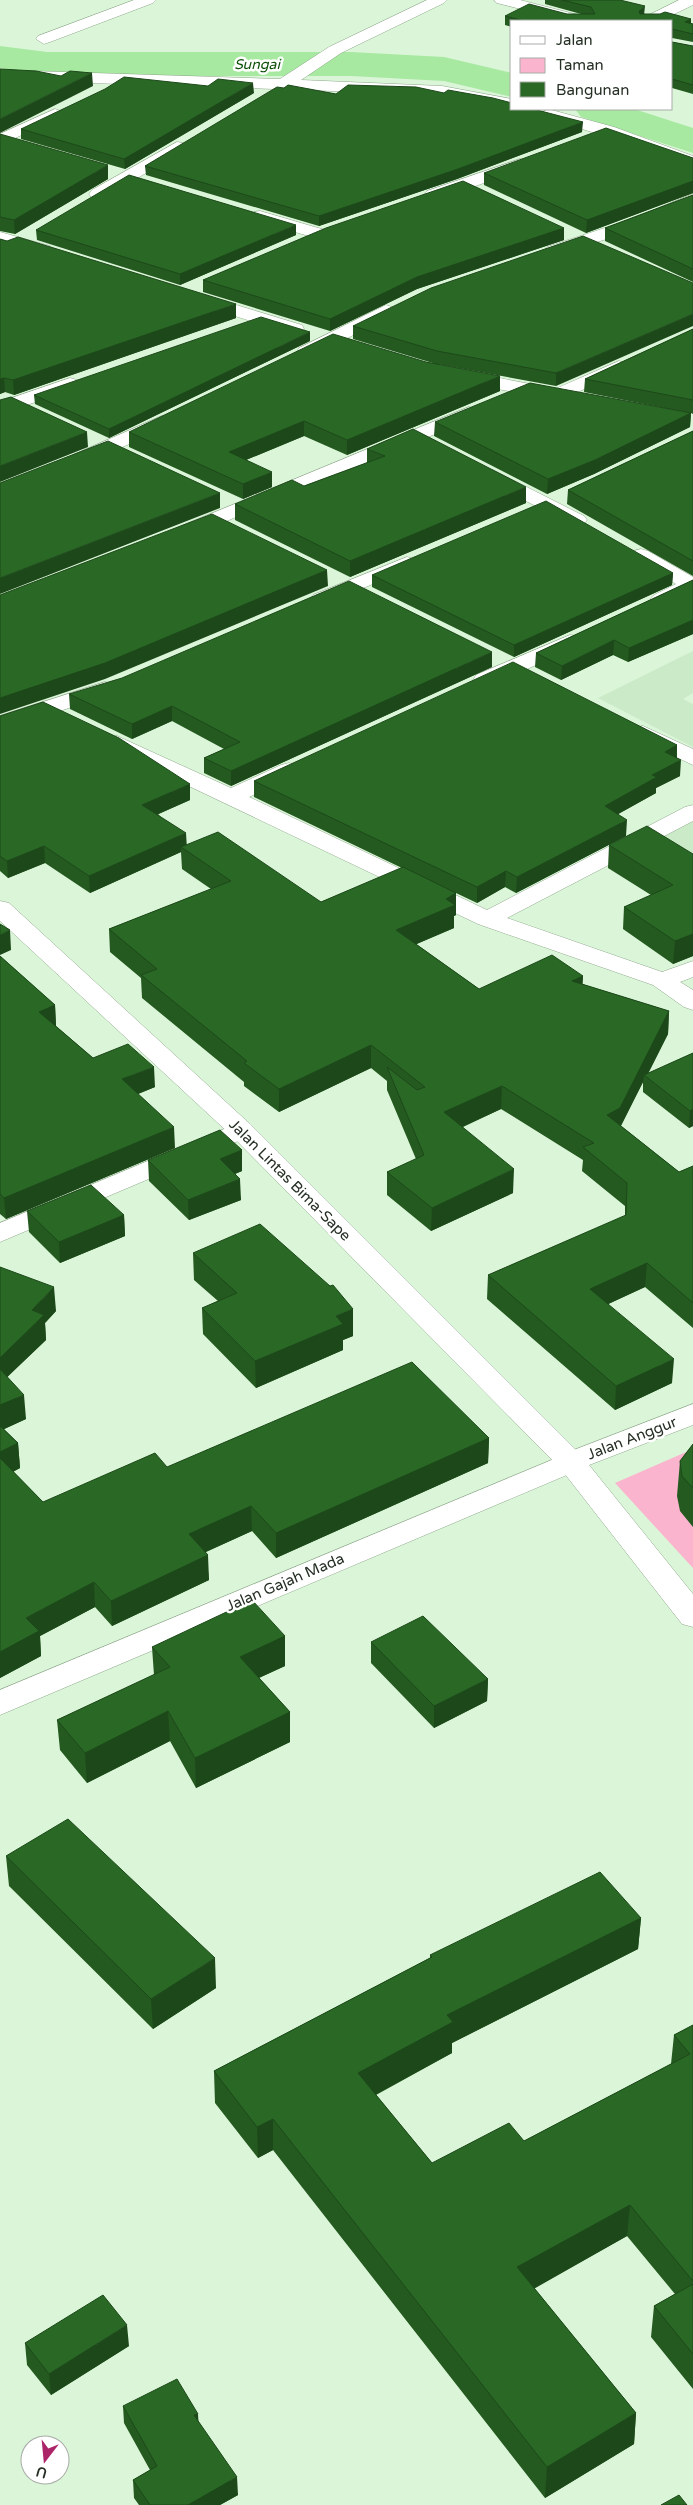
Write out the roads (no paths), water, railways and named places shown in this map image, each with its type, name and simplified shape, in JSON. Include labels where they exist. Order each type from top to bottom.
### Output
[{"type":"main road","points":[[44,39],[148,0]]},
{"type":"main road","points":[[261,98],[335,50],[439,0]]},
{"type":"main road","points":[[502,0],[581,20]]},
{"type":"main road","points":[[650,20],[691,0]]},
{"type":"main road","points":[[0,75],[120,80],[288,81],[442,91],[510,104]]},
{"type":"main road","points":[[98,94],[120,80]]},
{"type":"main road","points":[[0,140],[73,106]]},
{"type":"main road","points":[[534,110],[608,131],[693,162]]},
{"type":"main road","points":[[581,141],[608,131]]},
{"type":"main road","points":[[86,202],[194,137]]},
{"type":"main road","points":[[0,140],[28,148]]},
{"type":"main road","points":[[419,200],[536,158]]},
{"type":"main road","points":[[110,171],[147,182]]},
{"type":"main road","points":[[464,185],[481,193]]},
{"type":"main road","points":[[536,256],[635,224],[693,199]]},
{"type":"main road","points":[[242,211],[319,234]]},
{"type":"main road","points":[[293,245],[337,228]]},
{"type":"main road","points":[[557,229],[608,253]]},
{"type":"main road","points":[[0,252],[35,232]]},
{"type":"main road","points":[[0,237],[63,256]]},
{"type":"main road","points":[[207,282],[181,293],[359,349]]},
{"type":"main road","points":[[287,362],[400,305]]},
{"type":"main road","points":[[231,328],[260,318]]},
{"type":"main road","points":[[559,394],[639,358]]},
{"type":"main road","points":[[442,373],[588,400]]},
{"type":"main road","points":[[5,403],[90,377]]},
{"type":"main road","points":[[167,538],[526,389]]},
{"type":"main road","points":[[5,403],[40,415]]},
{"type":"main road","points":[[64,465],[119,451],[179,414]]},
{"type":"main road","points":[[84,435],[119,451]]},
{"type":"main road","points":[[414,436],[441,449]]},
{"type":"main road","points":[[476,467],[594,530]]},
{"type":"main road","points":[[519,515],[570,493]]},
{"type":"main road","points":[[215,496],[242,508]]},
{"type":"main road","points":[[214,520],[239,532]]},
{"type":"main road","points":[[626,547],[692,584]]},
{"type":"main road","points":[[304,606],[429,553]]},
{"type":"main road","points":[[323,575],[374,600]]},
{"type":"main road","points":[[638,609],[692,584]]},
{"type":"main road","points":[[463,690],[585,634]]},
{"type":"main road","points":[[488,654],[540,680]]},
{"type":"main road","points":[[0,723],[123,682]]},
{"type":"main road","points":[[45,708],[72,721]]},
{"type":"main road","points":[[625,723],[693,758]]},
{"type":"main road","points":[[98,734],[487,919],[662,980],[693,1002]]},
{"type":"main road","points":[[231,797],[309,761]]},
{"type":"main road","points":[[487,919],[693,812]]},
{"type":"main road","name":"Jalan Lintas Bima-Sape","points":[[0,908],[241,1130],[571,1462],[693,1616]]},
{"type":"main road","points":[[662,980],[693,968]]},
{"type":"main road","points":[[0,1233],[241,1130]]},
{"type":"main road","name":"Jalan Anggur","points":[[571,1462],[693,1414]]},
{"type":"main road","name":"Jalan Gajah Mada","points":[[3,1698],[571,1462]]},
{"type":"waterway","name":"Sungai","points":[[0,57],[47,64],[351,64],[444,69],[510,85]]},
{"type":"waterway","name":"Sungai","points":[[598,110],[693,141]]}]
